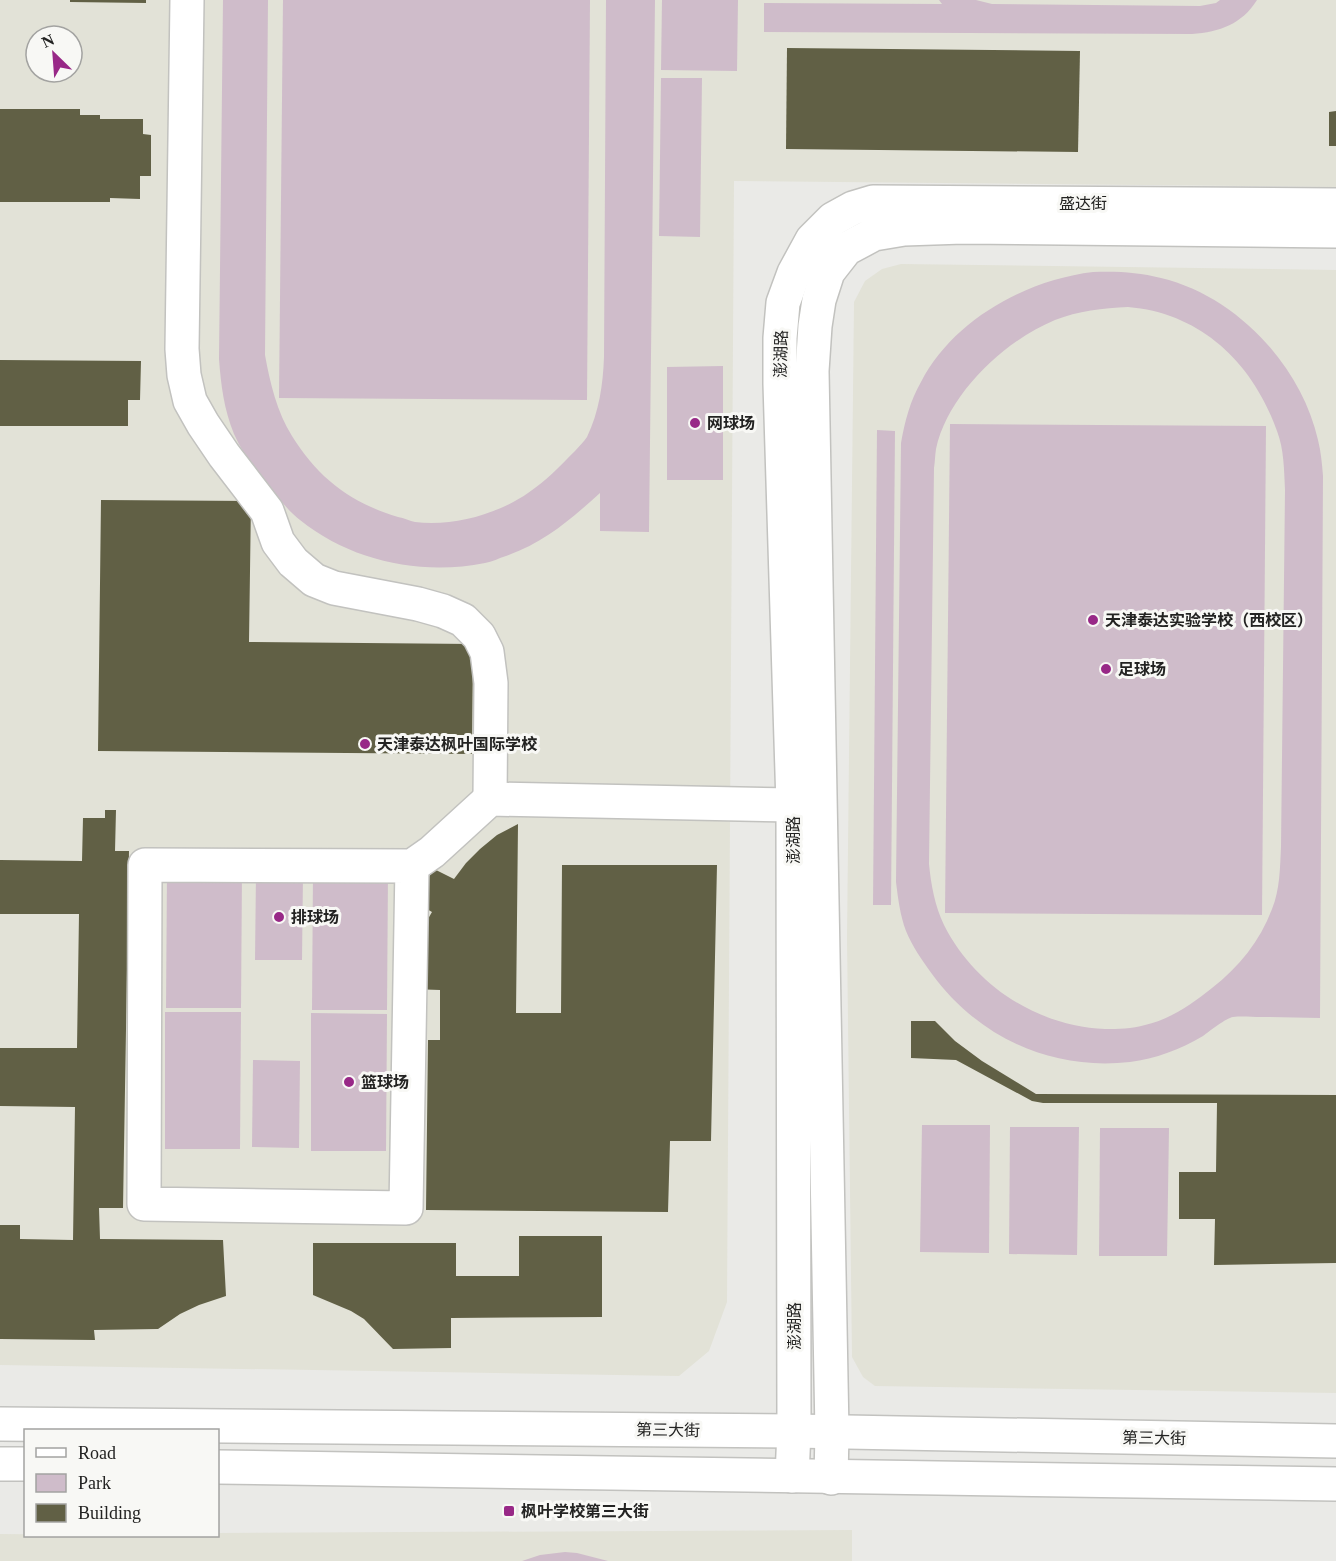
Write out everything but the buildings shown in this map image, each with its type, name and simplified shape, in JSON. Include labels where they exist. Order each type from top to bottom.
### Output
[{"type":"street","points":[[187,0],[182,350],[184,375],[190,401],[224,455],[267,511],[278,542],[293,562],[314,580],[334,588],[443,611],[463,620],[479,636],[487,652],[491,683],[490,799]]},
{"type":"street","name":"盛达街","points":[[833,219],[853,208],[873,202],[1336,205]]},
{"type":"street","name":"澎湖路","points":[[792,1476],[794,1431],[793,805],[780,407],[780,338],[783,303],[794,273],[812,240],[833,219]]},
{"type":"street","name":"盛达街","points":[[846,249],[874,234],[904,229],[963,227],[1336,231]]},
{"type":"street","name":"澎湖路","points":[[831,1478],[812,371],[819,300],[828,272],[846,249]]},
{"type":"street","points":[[412,866],[406,1208],[144,1204],[145,865],[412,866],[432,852],[490,799],[793,805]]},
{"type":"street","name":"第三大街","points":[[0,1424],[794,1431],[1336,1441]]},
{"type":"street","points":[[0,1464],[24,1464]]},
{"type":"street","points":[[219,1467],[1336,1484]]},
{"type":"shaded area","name":"天津泰达枫叶国际学校","points":[[0,0],[1336,0],[1336,187],[734,181],[727,1302],[709,1351],[679,1376],[0,1365]]},
{"type":"shaded area","name":"天津泰达实验学校（西校区）","points":[[901,264],[1336,270],[1336,1393],[875,1386],[863,1377],[852,1357],[847,938],[854,302],[865,281],[882,269]]},
{"type":"shaded area","points":[[852,1530],[852,1561],[0,1561],[0,1534],[24,1534],[24,1537],[219,1537],[219,1533]]},
{"type":"green space","points":[[223,0],[268,0],[265,355],[278,407],[302,451],[337,487],[365,504],[413,522],[444,523],[489,513],[535,488],[584,441],[591,428],[600,398],[604,357],[606,0],[655,0],[649,532],[600,531],[600,493],[545,537],[506,556],[461,567],[412,566],[388,562],[341,546],[300,520],[278,498],[237,441],[228,416],[221,379],[219,359]]},
{"type":"green space","points":[[283,0],[590,0],[587,400],[279,398]]},
{"type":"green space","points":[[662,0],[738,0],[737,71],[661,70]]},
{"type":"green space","points":[[939,0],[976,0],[992,4],[1200,6],[1220,0],[1257,0],[1237,21],[1221,29],[1192,34],[764,32],[764,3],[942,4]]},
{"type":"green space","points":[[661,78],[702,78],[700,237],[659,236]]},
{"type":"green space","points":[[1110,272],[1135,273],[1161,278],[1189,287],[1215,300],[1239,317],[1281,361],[1297,386],[1318,440],[1323,476],[1320,1018],[1233,1017],[1177,1049],[1130,1062],[1072,1061],[1045,1055],[994,1032],[971,1016],[950,996],[914,948],[902,919],[896,882],[901,443],[906,419],[917,389],[935,360],[972,322],[1018,294],[1068,276]],"holes":[[[1128,307],[1154,311],[1179,319],[1201,331],[1239,363],[1267,406],[1281,445],[1285,490],[1280,870],[1275,902],[1267,921],[1248,953],[1222,980],[1189,1005],[1164,1019],[1135,1027],[1105,1029],[1056,1020],[1032,1011],[1011,999],[973,967],[957,947],[944,925],[936,903],[929,864],[934,468],[936,449],[942,429],[952,409],[981,372],[1017,341],[1055,320],[1082,312]]]},
{"type":"green space","name":"网球场","points":[[723,366],[723,480],[667,480],[667,367]]},
{"type":"green space","name":"足球场","points":[[950,424],[1266,426],[1262,915],[945,913]]},
{"type":"green space","points":[[877,430],[895,431],[891,905],[873,905]]},
{"type":"green space","points":[[242,871],[241,1008],[166,1008],[167,872]]},
{"type":"green space","name":"排球场","points":[[256,873],[303,873],[302,960],[255,960]]},
{"type":"green space","points":[[313,873],[388,873],[387,1010],[312,1010]]},
{"type":"green space","points":[[165,1012],[241,1012],[240,1149],[165,1149]]},
{"type":"green space","name":"篮球场","points":[[311,1013],[387,1014],[386,1151],[311,1151]]},
{"type":"green space","points":[[253,1060],[300,1061],[299,1148],[252,1147]]},
{"type":"green space","points":[[922,1125],[990,1125],[989,1253],[920,1252]]},
{"type":"green space","points":[[1010,1127],[1079,1127],[1077,1255],[1009,1254]]},
{"type":"green space","points":[[1100,1128],[1169,1128],[1167,1256],[1099,1256]]},
{"type":"green space","points":[[565,1552],[608,1561],[522,1561],[540,1555]]},
{"type":"place","name":"网球场","points":[[695,423]]},
{"type":"place","name":"天津泰达实验学校（西校区）","points":[[1093,620]]},
{"type":"place","name":"足球场","points":[[1106,669]]},
{"type":"place","name":"天津泰达枫叶国际学校","points":[[365,744]]},
{"type":"place","name":"排球场","points":[[279,917]]},
{"type":"place","name":"篮球场","points":[[349,1082]]},
{"type":"place","name":"枫叶学校第三大街","points":[[509,1511]]}]
